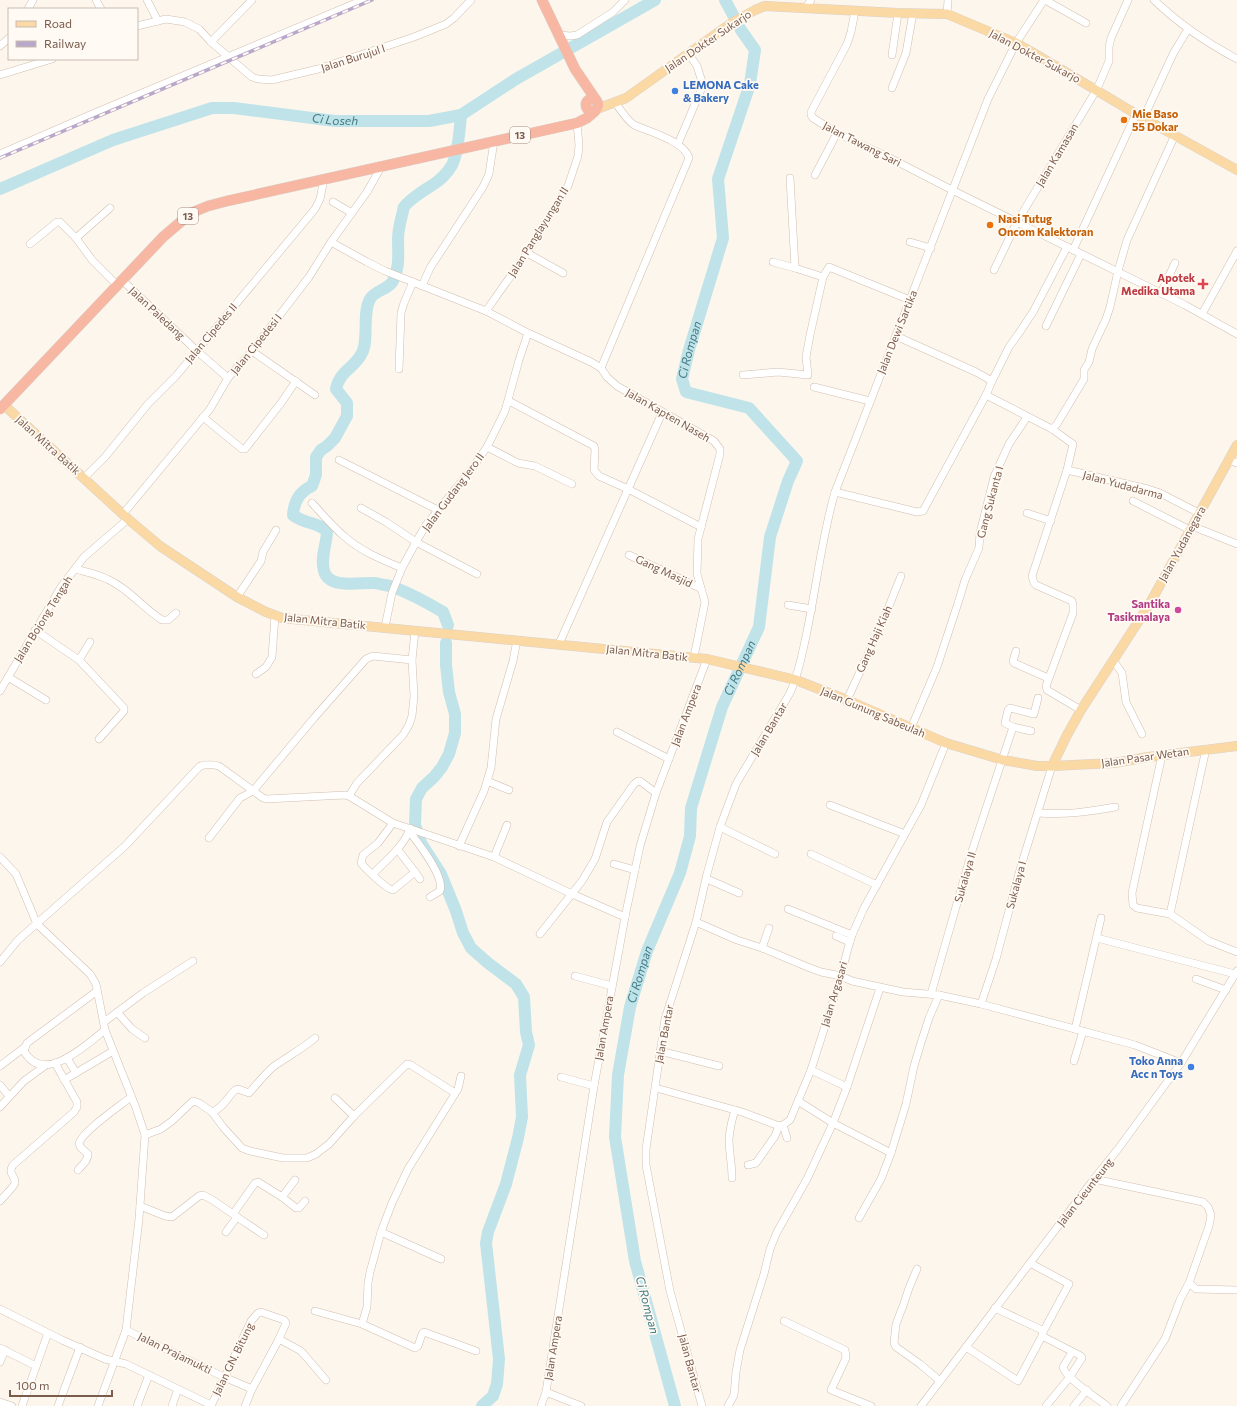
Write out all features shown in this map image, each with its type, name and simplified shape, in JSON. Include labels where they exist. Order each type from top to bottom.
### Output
[{"type":"highway","points":[[542,0],[593,105],[581,114],[577,123]]},
{"type":"highway","name":"13","points":[[1,405],[164,237],[191,214],[217,204],[577,123]]},
{"type":"main road","name":"Jalan Dokter Sukarjo","points":[[593,105],[615,102],[626,98],[730,24],[767,3],[808,4],[855,11],[947,14],[1016,43],[1140,116],[1237,170]]},
{"type":"main road","name":"Jalan Dokter Sukarjo","points":[[593,105],[626,98]]},
{"type":"main road","name":"Jalan Mitra Batik","points":[[1,405],[160,546],[237,597],[275,616],[291,619],[694,657]]},
{"type":"main road","name":"Jalan Yudanegara","points":[[1052,766],[1081,710],[1149,605],[1199,513],[1233,461],[1237,444]]},
{"type":"main road","name":"Jalan Gunung Sabeulah","points":[[694,657],[733,664],[796,680],[946,743],[1003,760],[1037,766],[1052,766]]},
{"type":"main road","name":"Jalan Pasar Wetan","points":[[1052,766],[1114,763],[1162,755],[1237,746]]},
{"type":"street","points":[[146,0],[158,21]]},
{"type":"street","points":[[211,42],[252,0]]},
{"type":"street","points":[[0,154],[363,0]]},
{"type":"street","name":"Jalan Burujul I","points":[[138,26],[166,19],[185,22],[199,29],[211,42],[252,77],[272,80],[318,69],[414,37],[446,24],[454,18],[471,0]]},
{"type":"street","points":[[561,38],[577,35],[613,12],[625,0]]},
{"type":"street","points":[[947,14],[948,0]]},
{"type":"street","points":[[1045,0],[1086,23]]},
{"type":"street","name":"Jalan Dewi Sartika","points":[[796,680],[812,609],[828,516],[835,492],[988,99],[1016,43],[1045,0]]},
{"type":"street","name":"Jalan Kamasan","points":[[994,270],[1017,222],[1096,89],[1108,61],[1111,38],[1128,0]]},
{"type":"street","points":[[1154,0],[1188,29],[1216,48],[1237,59]]},
{"type":"street","name":"Jalan Tawang Sari","points":[[855,11],[847,44],[811,112],[811,116],[813,118],[837,133],[1118,271],[1202,314],[1237,334]]},
{"type":"street","points":[[892,55],[898,13]]},
{"type":"street","points":[[892,88],[906,54],[913,13]]},
{"type":"street","points":[[835,492],[917,512],[923,511],[986,395],[1008,347],[1033,312],[1070,248],[1173,54],[1188,29]]},
{"type":"street","points":[[0,46],[8,39]]},
{"type":"street","points":[[678,144],[704,85],[697,66],[688,53]]},
{"type":"street","points":[[0,75],[49,60]]},
{"type":"street","points":[[601,368],[688,161],[687,153],[678,144],[634,125],[625,117],[615,102]]},
{"type":"street","name":"Jalan Panglayungan II","points":[[486,311],[527,253],[560,200],[573,173],[578,156],[579,145],[577,123]]},
{"type":"street","points":[[815,176],[837,133]]},
{"type":"street","points":[[1052,429],[1057,424],[1084,379],[1084,370],[1089,362],[1092,349],[1110,307],[1127,240],[1175,135]]},
{"type":"street","points":[[422,286],[430,268],[484,187],[490,167],[494,141]]},
{"type":"street","name":"Jalan Cipedesi I","points":[[126,517],[210,408],[228,378],[252,351],[309,277],[367,192],[381,167]]},
{"type":"street","points":[[790,178],[795,268]]},
{"type":"street","name":"Jalan Cipedes II","points":[[84,478],[104,457],[148,404],[176,376],[315,209],[320,199],[324,179]]},
{"type":"street","points":[[333,202],[352,214]]},
{"type":"street","points":[[76,238],[110,208]]},
{"type":"street","name":"Jalan Paledang","points":[[30,244],[59,222],[62,222],[92,260],[228,378]]},
{"type":"street","name":"Jalan Kapten Naseh","points":[[332,242],[385,271],[486,311],[601,368],[606,377],[617,386],[646,402],[662,413],[714,441],[720,449],[720,454],[697,543],[697,569],[700,588],[705,602],[694,657]]},
{"type":"street","points":[[910,242],[931,248]]},
{"type":"street","points":[[1202,314],[1237,251]]},
{"type":"street","points":[[527,253],[563,273]]},
{"type":"street","points":[[1046,326],[1081,254]]},
{"type":"street","points":[[773,262],[823,277]]},
{"type":"street","points":[[1161,293],[1175,263]]},
{"type":"street","points":[[743,375],[778,372],[808,375],[806,361],[807,351],[823,277],[830,267],[910,300]]},
{"type":"street","points":[[399,369],[401,314],[413,282]]},
{"type":"street","name":"Jalan Gudang Jero II","points":[[385,627],[395,584],[416,542],[426,525],[471,470],[487,447],[505,411],[528,333]]},
{"type":"street","points":[[896,336],[976,372],[992,381]]},
{"type":"street","points":[[252,351],[315,395]]},
{"type":"street","points":[[203,417],[242,449],[245,449],[296,381]]},
{"type":"street","points":[[814,386],[870,401]]},
{"type":"street","points":[[986,395],[1052,429],[1073,444],[1067,470],[1032,576],[1036,585],[1072,601],[1074,609],[1046,686],[1048,690],[1081,710]]},
{"type":"street","points":[[508,401],[594,446],[594,470],[596,474],[701,527]]},
{"type":"street","points":[[559,644],[662,413]]},
{"type":"street","name":"Gang Sukanta I","points":[[911,728],[937,667],[965,580],[979,546],[978,541],[983,519],[998,467],[1009,444],[1028,417]]},
{"type":"street","points":[[487,447],[518,463],[535,466],[572,484]]},
{"type":"street","points":[[339,460],[438,510]]},
{"type":"street","name":"Jalan Yudadarma","points":[[1067,470],[1148,489],[1160,493],[1199,513]]},
{"type":"street","points":[[1133,501],[1191,528],[1237,544]]},
{"type":"street","points":[[312,503],[335,529],[356,546],[402,568]]},
{"type":"street","points":[[361,508],[393,526],[416,542],[477,574]]},
{"type":"street","points":[[1027,514],[1051,520]]},
{"type":"street","name":"Jalan Bojong Tengah","points":[[0,691],[61,587],[74,569],[84,557],[126,517]]},
{"type":"street","points":[[237,597],[261,561],[263,552],[276,530]]},
{"type":"street","name":"Gang Masjid","points":[[629,555],[700,588]]},
{"type":"street","points":[[74,569],[109,579],[162,620],[168,620],[176,613]]},
{"type":"street","name":"Gang Haji Kiah","points":[[846,700],[881,626],[900,576]]},
{"type":"street","points":[[788,605],[812,609]]},
{"type":"street","points":[[256,674],[266,667],[272,656],[275,616]]},
{"type":"street","points":[[35,630],[79,660],[116,698],[124,709],[124,711],[99,739]]},
{"type":"street","points":[[349,796],[357,783],[404,735],[409,724],[412,716],[414,696],[412,660],[415,631]]},
{"type":"street","points":[[459,846],[487,781],[491,768],[496,719],[513,661],[517,640]]},
{"type":"street","points":[[79,660],[90,642]]},
{"type":"street","points":[[1016,651],[1014,664],[1048,678]]},
{"type":"street","points":[[209,838],[240,798],[253,791],[366,659],[373,656],[412,660]]},
{"type":"street","name":"Jalan Ampera","points":[[541,1406],[546,1392],[594,1086],[625,917],[640,846],[656,793],[706,659]]},
{"type":"street","points":[[1113,660],[1122,673],[1126,702],[1142,734]]},
{"type":"street","points":[[8,677],[46,700]]},
{"type":"street","name":"Jalan Bantar","points":[[702,1406],[670,1291],[648,1180],[646,1150],[665,1019],[696,922],[720,828],[736,784],[790,693],[796,680]]},
{"type":"street","points":[[1031,731],[1013,727],[1005,723],[1009,709],[1034,714],[1038,698]]},
{"type":"street","name":"Sukalaya II","points":[[930,994],[972,851],[1013,727]]},
{"type":"street","points":[[617,732],[669,759]]},
{"type":"street","name":"Jalan Argasari","points":[[748,1165],[756,1163],[781,1125],[790,1120],[811,1070],[841,976],[851,938],[864,908],[921,805],[946,743]]},
{"type":"street","points":[[1170,914],[1206,749]]},
{"type":"street","points":[[1162,755],[1132,893],[1133,905],[1136,908],[1170,914],[1209,941],[1237,952]]},
{"type":"street","points":[[0,962],[18,940],[125,846],[200,766],[212,764],[219,766],[262,798],[349,796],[393,823],[494,857],[625,917]]},
{"type":"street","name":"Sukalaya I","points":[[981,1004],[996,959],[1021,866],[1052,766]]},
{"type":"street","points":[[487,781],[509,790]]},
{"type":"street","points":[[540,934],[582,881],[595,859],[607,822],[634,784],[640,781],[656,793]]},
{"type":"street","points":[[830,805],[905,834]]},
{"type":"street","points":[[1038,813],[1059,815],[1082,813],[1115,806]]},
{"type":"street","points":[[393,823],[378,843],[363,855],[361,863],[388,889],[393,890],[415,872]]},
{"type":"street","points":[[494,857],[507,825]]},
{"type":"street","points":[[720,828],[775,854]]},
{"type":"street","points":[[373,874],[386,859],[398,850],[414,830]]},
{"type":"street","points":[[414,830],[434,866],[441,886],[440,890],[430,897]]},
{"type":"street","points":[[398,850],[420,878]]},
{"type":"street","points":[[811,854],[877,885]]},
{"type":"street","points":[[0,857],[16,874],[37,924],[90,974],[96,984],[106,1030],[145,1135],[140,1206],[126,1330],[98,1406]]},
{"type":"street","points":[[614,864],[635,870]]},
{"type":"street","points":[[707,879],[739,893]]},
{"type":"street","points":[[788,909],[851,938]]},
{"type":"street","points":[[1075,1029],[1101,918]]},
{"type":"street","points":[[696,922],[736,940],[762,948],[821,972],[841,976],[852,981],[880,988],[903,992],[939,995],[981,1004],[1147,1048],[1181,1063]]},
{"type":"street","points":[[762,948],[769,928]]},
{"type":"street","points":[[836,936],[851,938]]},
{"type":"street","points":[[1097,938],[1236,972]]},
{"type":"street","points":[[104,1022],[143,993],[193,961]]},
{"type":"street","name":"Jalan Cieunteung","points":[[921,1406],[1181,1063],[1236,972]]},
{"type":"street","points":[[575,976],[612,986]]},
{"type":"street","points":[[1196,979],[1226,990]]},
{"type":"street","points":[[728,1406],[734,1395],[740,1350],[774,1237],[808,1179],[833,1123],[847,1087],[880,988]]},
{"type":"street","points":[[0,1066],[25,1047],[27,1043],[97,992]]},
{"type":"street","points":[[859,1218],[881,1179],[891,1153],[906,1104],[920,1046],[929,1018],[939,995]]},
{"type":"street","points":[[117,1012],[132,1030],[145,1038]]},
{"type":"street","points":[[25,1047],[24,1051],[31,1060],[42,1065],[46,1065],[67,1058],[106,1030]]},
{"type":"street","points":[[1074,1061],[1082,1031]]},
{"type":"street","points":[[212,1112],[219,1109],[235,1090],[238,1089],[249,1093],[275,1066],[299,1051],[315,1038]]},
{"type":"street","points":[[64,1080],[113,1051]]},
{"type":"street","points":[[660,1051],[719,1066]]},
{"type":"street","points":[[67,1058],[76,1073]]},
{"type":"street","points":[[0,1201],[14,1184],[15,1180],[11,1174],[11,1170],[14,1165],[76,1110],[77,1102],[55,1063]]},
{"type":"street","points":[[145,1135],[172,1121],[193,1101],[199,1103],[212,1112],[242,1148],[283,1158],[307,1158],[316,1154],[329,1144],[354,1116],[407,1064],[412,1065],[455,1093]]},
{"type":"street","points":[[0,1106],[24,1081],[46,1065]]},
{"type":"street","points":[[811,1070],[847,1087]]},
{"type":"street","points":[[362,1324],[367,1307],[370,1272],[381,1232],[392,1203],[408,1170],[455,1093],[461,1076]]},
{"type":"street","points":[[561,1077],[594,1086]]},
{"type":"street","points":[[0,1085],[9,1096]]},
{"type":"street","points":[[656,1088],[735,1110],[781,1125],[787,1138]]},
{"type":"street","points":[[78,1170],[88,1156],[79,1144],[81,1138],[90,1129],[131,1097]]},
{"type":"street","points":[[335,1098],[354,1116]]},
{"type":"street","points":[[798,1101],[833,1123],[891,1153]]},
{"type":"street","points":[[732,1178],[729,1139],[731,1123],[735,1110]]},
{"type":"street","points":[[1094,1179],[1203,1202],[1208,1206],[1211,1215],[1209,1226],[1189,1283],[1180,1300],[1165,1339],[1121,1406]]},
{"type":"street","points":[[282,1197],[294,1180]]},
{"type":"street","points":[[226,1232],[255,1183],[258,1182],[296,1208],[299,1208],[305,1201]]},
{"type":"street","points":[[140,1206],[172,1217],[199,1196],[203,1195],[264,1235]]},
{"type":"street","points":[[381,1232],[440,1259]]},
{"type":"street","points":[[966,1347],[1018,1381],[1069,1284],[1030,1263]]},
{"type":"street","points":[[917,1269],[908,1288],[904,1306],[896,1324],[894,1343],[896,1347],[920,1364],[940,1381]]},
{"type":"street","points":[[1189,1283],[1196,1289],[1237,1290]]},
{"type":"street","points":[[0,1308],[48,1333],[105,1359],[126,1364],[211,1405]]},
{"type":"street","points":[[995,1308],[1081,1356],[1082,1358],[1070,1378],[1046,1406]]},
{"type":"street","points":[[315,1311],[362,1324],[415,1348],[418,1346],[424,1332],[476,1351]]},
{"type":"street","name":"Jalan GN. Bitung","points":[[211,1405],[251,1321],[258,1313],[284,1320],[286,1323],[279,1339]]},
{"type":"street","points":[[784,1321],[845,1350],[846,1358],[831,1390],[871,1406]]},
{"type":"street","name":"Jalan Prajamukti","points":[[126,1330],[252,1389]]},
{"type":"street","points":[[22,1406],[48,1333]]},
{"type":"street","points":[[245,1406],[252,1389],[279,1339],[301,1351],[326,1380]]},
{"type":"street","points":[[58,1406],[80,1347]]},
{"type":"street","points":[[0,1362],[2,1349],[36,1366]]},
{"type":"street","points":[[1072,1352],[1063,1368],[1070,1378],[1108,1406]]},
{"type":"street","points":[[137,1406],[149,1375]]},
{"type":"street","points":[[172,1406],[178,1389]]},
{"type":"street","points":[[1074,1406],[1087,1390]]},
{"type":"street","points":[[546,1392],[580,1406]]},
{"type":"street","points":[[0,1402],[12,1406]]},
{"type":"waterway","name":"Ci Loseh","points":[[0,189],[113,140],[212,108],[234,108],[335,121],[429,121],[461,115],[516,79],[655,0]]},
{"type":"waterway","name":"Ci Rompan","points":[[675,1406],[635,1261],[615,1137],[618,1075],[630,1007],[647,951],[680,873],[690,836],[691,808],[722,707],[759,627],[770,537],[788,481],[797,461],[749,408],[686,392],[682,379],[689,350],[723,238],[718,179],[750,84],[755,50],[741,30],[725,0]]},
{"type":"waterway","points":[[448,625],[443,612],[397,588],[375,583],[346,584],[332,581],[327,577],[323,566],[327,531],[293,515],[298,498],[304,491],[312,486],[316,475],[316,457],[321,450],[335,438],[347,416],[347,403],[336,389],[344,373],[355,363],[364,348],[366,312],[370,299],[372,296],[391,284],[397,271],[398,233],[404,207],[416,196],[440,180],[452,165],[457,148],[461,115]]},
{"type":"waterway","points":[[446,643],[446,665],[449,692],[455,714],[455,733],[449,754],[442,767],[422,788],[416,799],[415,825],[421,843],[441,874],[463,933],[471,948],[516,984],[524,997],[526,1032],[529,1045],[520,1075],[522,1117],[518,1138],[506,1184],[488,1232],[486,1243],[499,1359],[497,1384],[493,1396],[482,1406]]},
{"type":"railway","points":[[0,158],[372,0]]},
{"type":"place","name":"LEMONA Cake & Bakery","points":[[675,91]]},
{"type":"place","name":"Mie Baso 55 Dokar","points":[[1124,120]]},
{"type":"place","name":"Nasi Tutug Oncom Kalektoran","points":[[990,225]]},
{"type":"place","name":"Apotek Medika Utama","points":[[1203,284]]},
{"type":"place","name":"Santika Tasikmalaya","points":[[1178,610]]},
{"type":"place","name":"Toko Anna Acc n Toys","points":[[1191,1067]]}]
